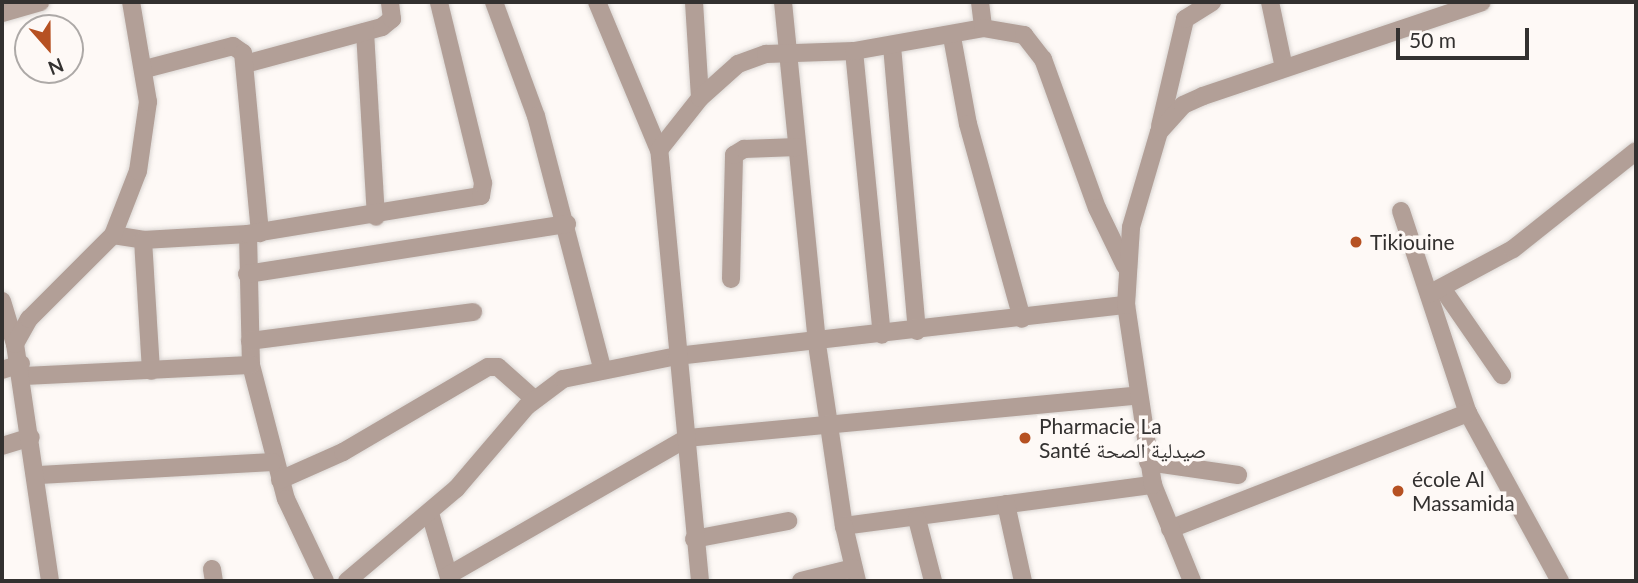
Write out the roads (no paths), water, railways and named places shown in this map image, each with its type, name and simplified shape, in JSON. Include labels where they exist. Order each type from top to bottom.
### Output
[{"type":"street","points":[[2,13],[40,2]]},
{"type":"street","points":[[15,344],[29,319],[113,235],[140,161],[149,102],[131,2],[124,2]]},
{"type":"street","points":[[245,64],[388,24],[390,2]]},
{"type":"street","points":[[113,235],[143,240],[254,234],[454,205],[483,190],[439,2]]},
{"type":"street","points":[[494,2],[567,224],[602,368]]},
{"type":"street","points":[[597,2],[659,150],[700,581]]},
{"type":"street","points":[[694,2],[700,98]]},
{"type":"street","points":[[783,2],[817,344],[844,526],[855,574],[801,581]]},
{"type":"street","points":[[980,2],[983,28]]},
{"type":"street","points":[[1192,581],[1153,485],[1148,462],[1126,305],[1125,266],[1185,19],[1212,2]]},
{"type":"street","points":[[1270,2],[1283,68]]},
{"type":"street","points":[[1159,132],[1183,105],[1283,68],[1482,2]]},
{"type":"street","points":[[659,150],[700,98],[752,57],[854,51],[953,37],[983,28],[1004,27],[1035,44],[1125,266]]},
{"type":"street","points":[[365,32],[376,217]]},
{"type":"street","points":[[953,37],[968,124],[1022,319]]},
{"type":"street","points":[[145,69],[233,46],[245,64],[254,234],[247,274],[251,365],[279,480],[325,581]]},
{"type":"street","points":[[892,46],[917,331]]},
{"type":"street","points":[[854,51],[882,335]]},
{"type":"street","points":[[731,279],[734,156],[744,149],[797,147]]},
{"type":"street","points":[[1435,291],[1513,249],[1636,151]]},
{"type":"street","points":[[1401,211],[1435,291],[1468,412],[1560,581]]},
{"type":"street","points":[[247,274],[567,224]]},
{"type":"street","points":[[143,240],[151,371]]},
{"type":"street","points":[[1435,291],[1502,375]]},
{"type":"street","points":[[2,301],[22,370],[39,475],[50,581]]},
{"type":"street","points":[[347,581],[430,513],[534,399],[564,379],[602,368],[677,356],[817,344],[1126,305]]},
{"type":"street","points":[[250,341],[474,312]]},
{"type":"street","points":[[2,370],[151,371],[251,365]]},
{"type":"street","points":[[279,480],[343,452],[488,367],[498,367],[534,399]]},
{"type":"street","points":[[430,513],[449,578],[687,438],[830,428],[1139,395]]},
{"type":"street","points":[[1170,528],[1468,412]]},
{"type":"street","points":[[2,446],[31,437]]},
{"type":"street","points":[[39,475],[273,462]]},
{"type":"street","points":[[1148,462],[1238,475]]},
{"type":"street","points":[[844,526],[917,519],[1153,485]]},
{"type":"street","points":[[1006,505],[1023,581]]},
{"type":"street","points":[[917,519],[933,581]]},
{"type":"street","points":[[694,539],[788,521]]},
{"type":"place","name":"Tikiouine","points":[[1356,242]]},
{"type":"place","name":"Pharmacie La Santé صيدلية الصحة","points":[[1025,438]]},
{"type":"place","name":"école Al Massamida","points":[[1398,491]]}]
